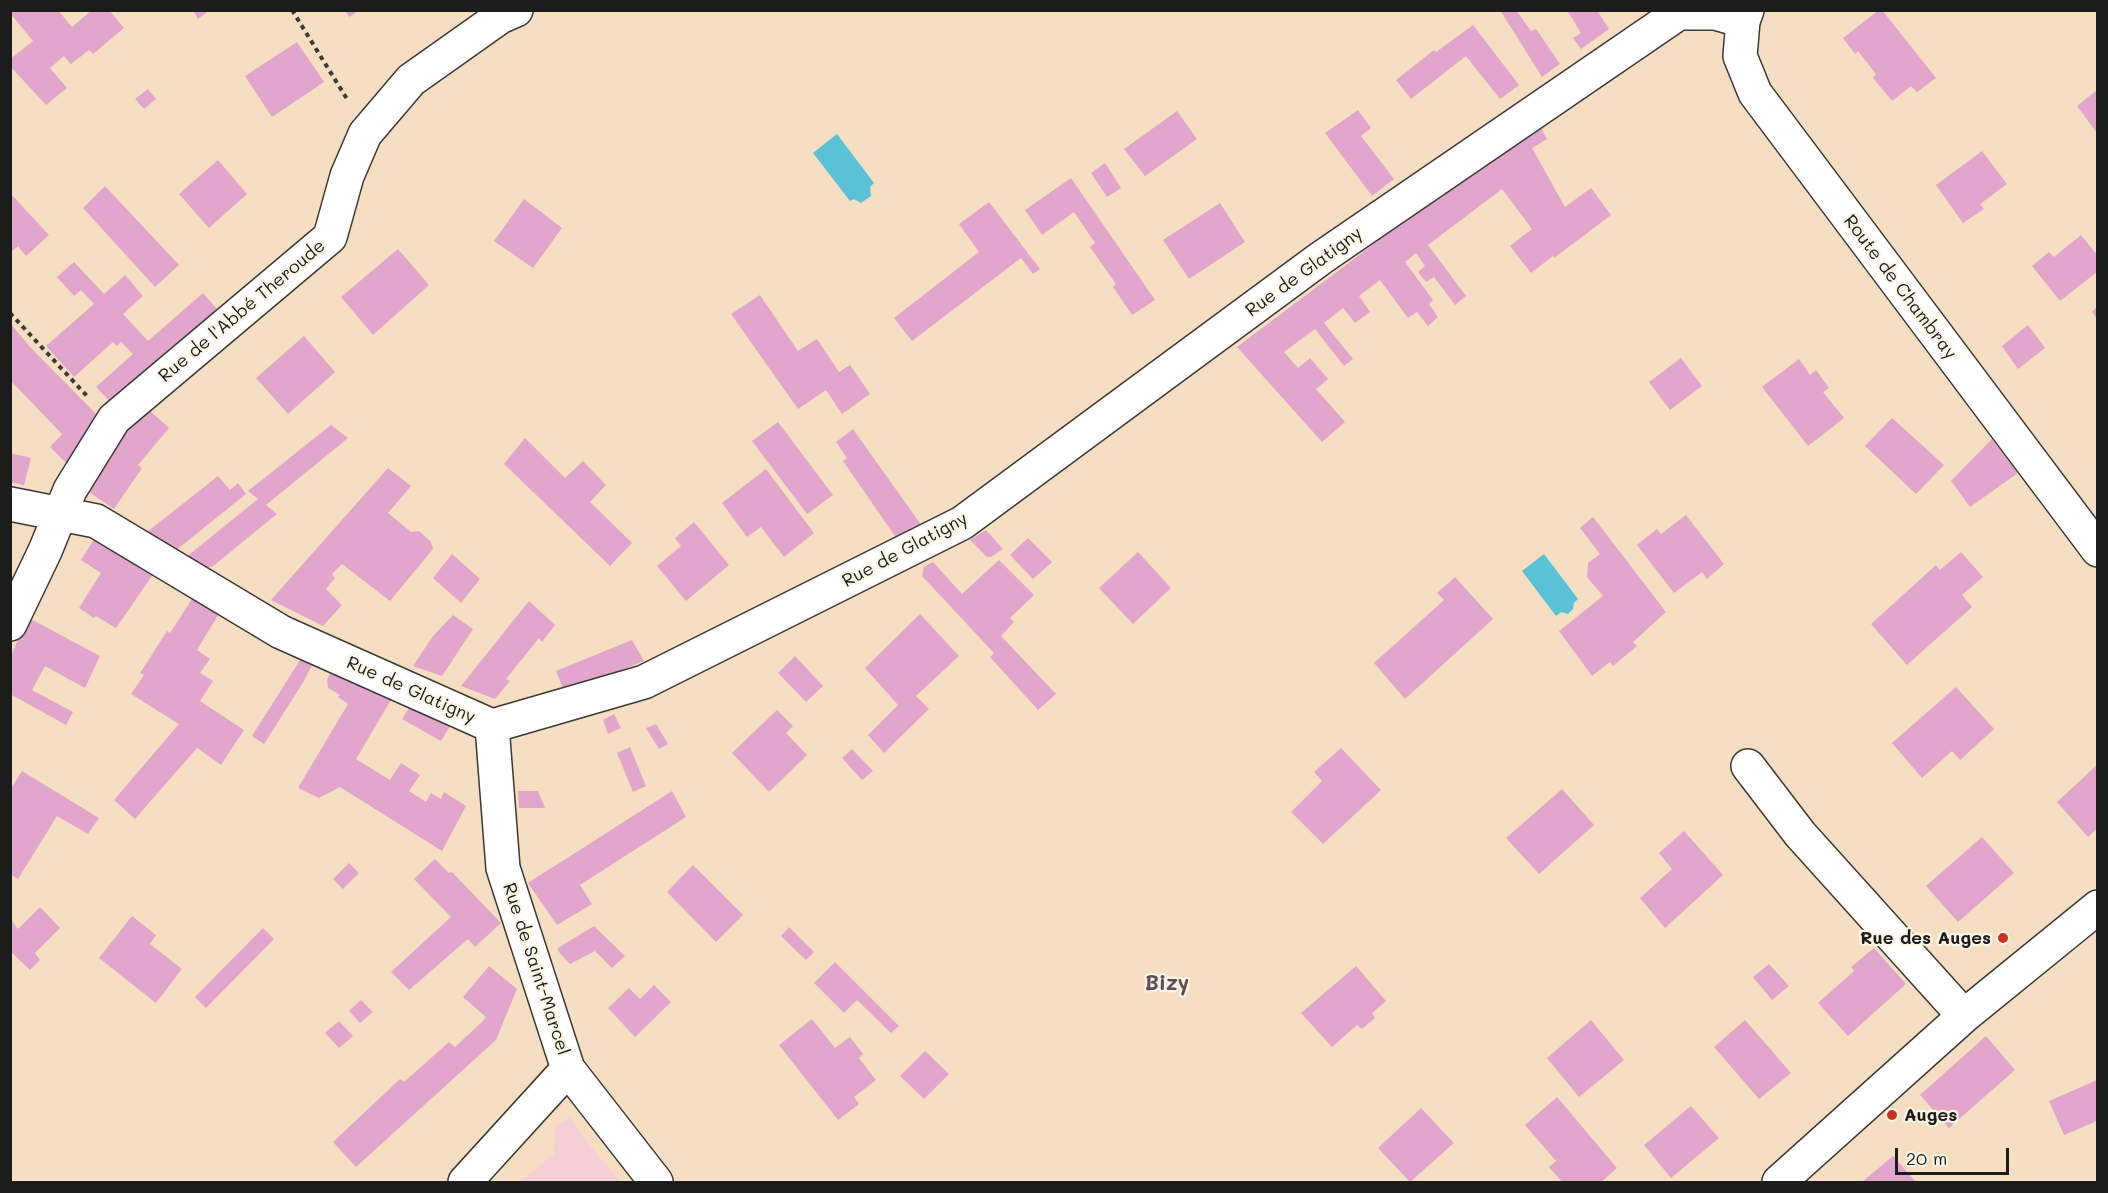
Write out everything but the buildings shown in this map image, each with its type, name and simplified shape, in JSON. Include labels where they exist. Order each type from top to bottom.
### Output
[{"type":"street","name":"Rue de l'Abbé Theroude","points":[[10,624],[70,490],[114,419],[330,237],[347,176],[365,134],[411,80],[500,17],[516,10]]},
{"type":"street","name":"Rue de Glatigny","points":[[10,504],[96,521],[281,632],[492,726],[644,682],[962,523],[1321,258],[1678,13],[1729,14]]},
{"type":"street","name":"Route de Chambray","points":[[1729,14],[1740,56],[1755,93],[2097,550]]},
{"type":"street","name":"Rue de Saint-Marcel","points":[[492,726],[503,868],[568,1069],[656,1182]]},
{"type":"street","points":[[1748,766],[1800,834],[1964,1016]]},
{"type":"street","points":[[1779,1182],[1964,1016],[2097,908]]},
{"type":"street","points":[[465,1182],[568,1069]]},
{"type":"path","points":[[292,10],[343,91],[365,134]]},
{"type":"path","points":[[10,313],[112,423]]},
{"type":"shaded area","points":[[570,1117],[620,1182],[520,1182],[554,1154],[555,1127]]},
{"type":"water","points":[[837,134],[874,183],[870,187],[871,196],[861,203],[854,199],[850,201],[813,153]]},
{"type":"water","points":[[1544,554],[1578,599],[1568,614],[1561,612],[1556,616],[1522,571]]},
{"type":"place","name":"Rue des Auges","points":[[2003,938]]},
{"type":"place","name":"Auges","points":[[1892,1115]]},
{"type":"district","name":"Bizy","points":[[1167,984]]}]
